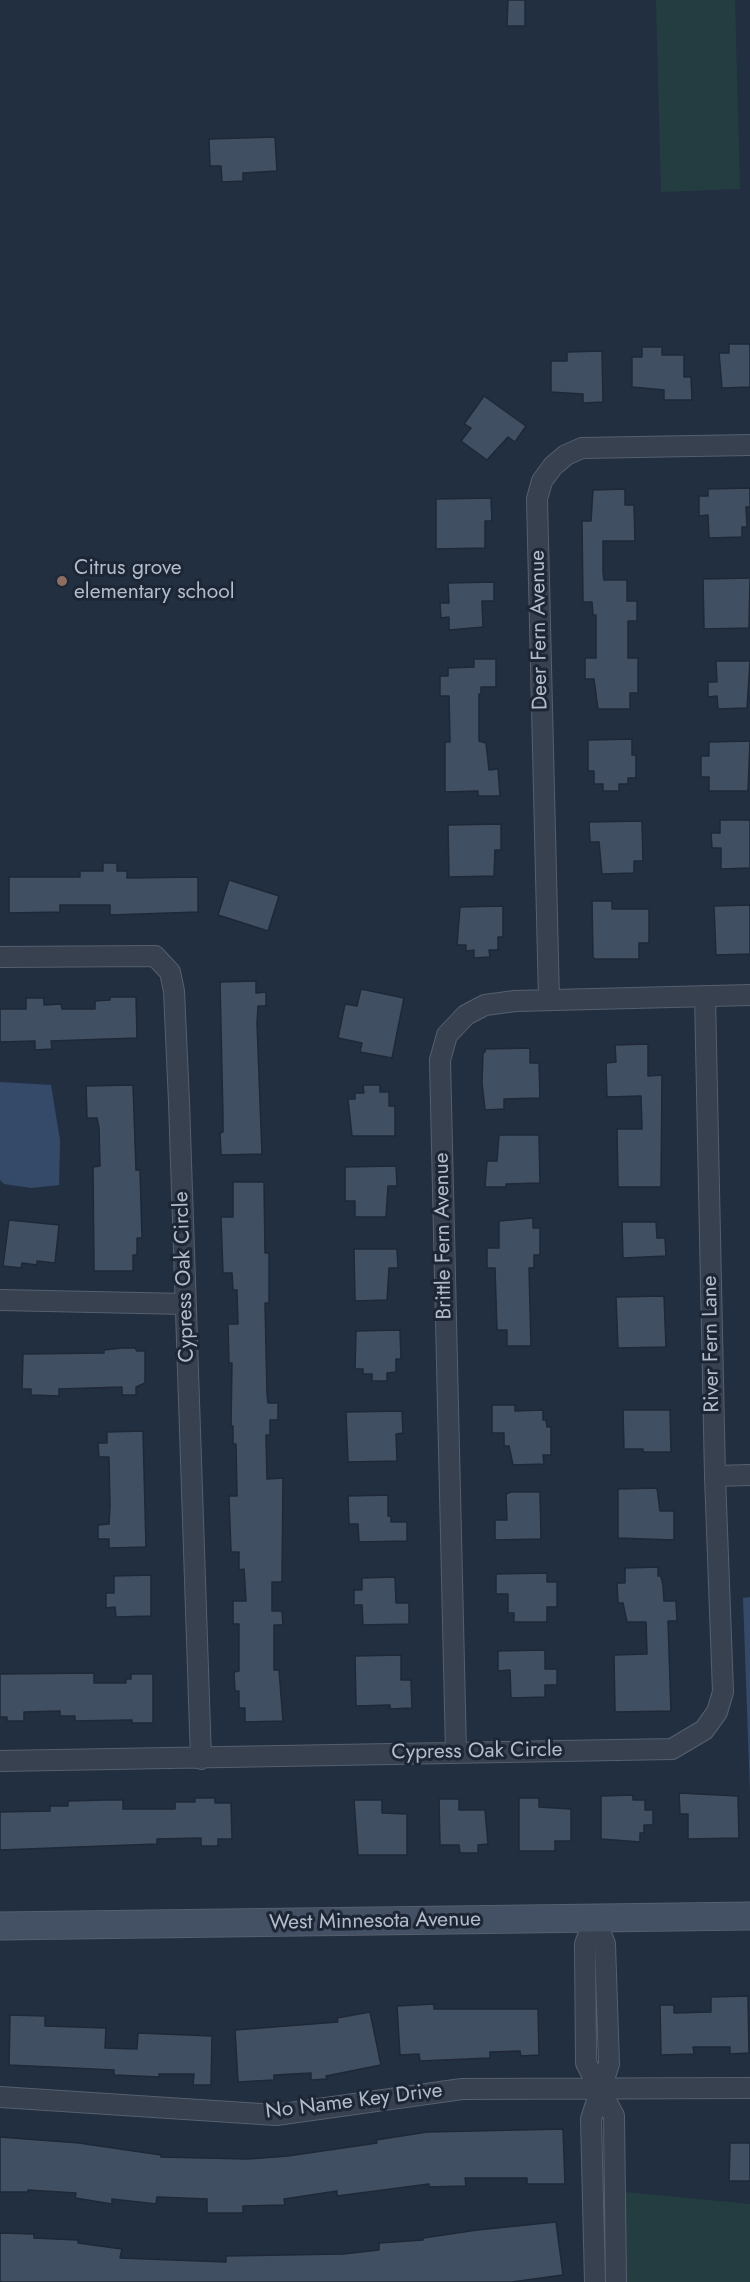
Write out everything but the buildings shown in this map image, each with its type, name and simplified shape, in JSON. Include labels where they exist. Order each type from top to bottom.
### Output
[{"type":"street","name":"Deer Fern Avenue","points":[[549,1000],[537,500],[542,481],[566,455],[582,448],[750,445]]},
{"type":"street","name":"Cypress Oak Circle","points":[[0,957],[155,956],[170,972],[175,1002],[201,1759]]},
{"type":"street","name":"Brittle Fern Avenue","points":[[456,1752],[440,1060],[447,1035],[466,1015],[485,1005],[549,1000],[750,995]]},
{"type":"street","name":"River Fern Lane","points":[[705,996],[715,1476],[723,1692]]},
{"type":"street","points":[[0,1300],[186,1304]]},
{"type":"street","points":[[715,1476],[750,1475]]},
{"type":"street","name":"Cypress Oak Circle","points":[[0,1761],[672,1749],[704,1730],[717,1712],[723,1692]]},
{"type":"street","name":"West Minnesota Avenue","points":[[0,1926],[750,1916]]},
{"type":"street","points":[[595,1918],[585,1944],[586,2063],[614,2116],[616,2282]]},
{"type":"street","name":"No Name Key Drive","points":[[0,2097],[276,2115],[462,2089],[750,2088]]},
{"type":"street","points":[[595,2282],[591,2119],[600,2090]]},
{"type":"green space","points":[[656,0],[735,0],[740,189],[661,192]]},
{"type":"green space","points":[[624,2192],[750,2204],[750,2282],[626,2282]]},
{"type":"water","points":[[0,1082],[51,1085],[60,1140],[59,1185],[31,1188],[4,1184],[0,1180]]},
{"type":"water","points":[[750,1597],[750,1793],[743,1598]]},
{"type":"place","name":"Citrus grove elementary school","points":[[62,581]]}]
